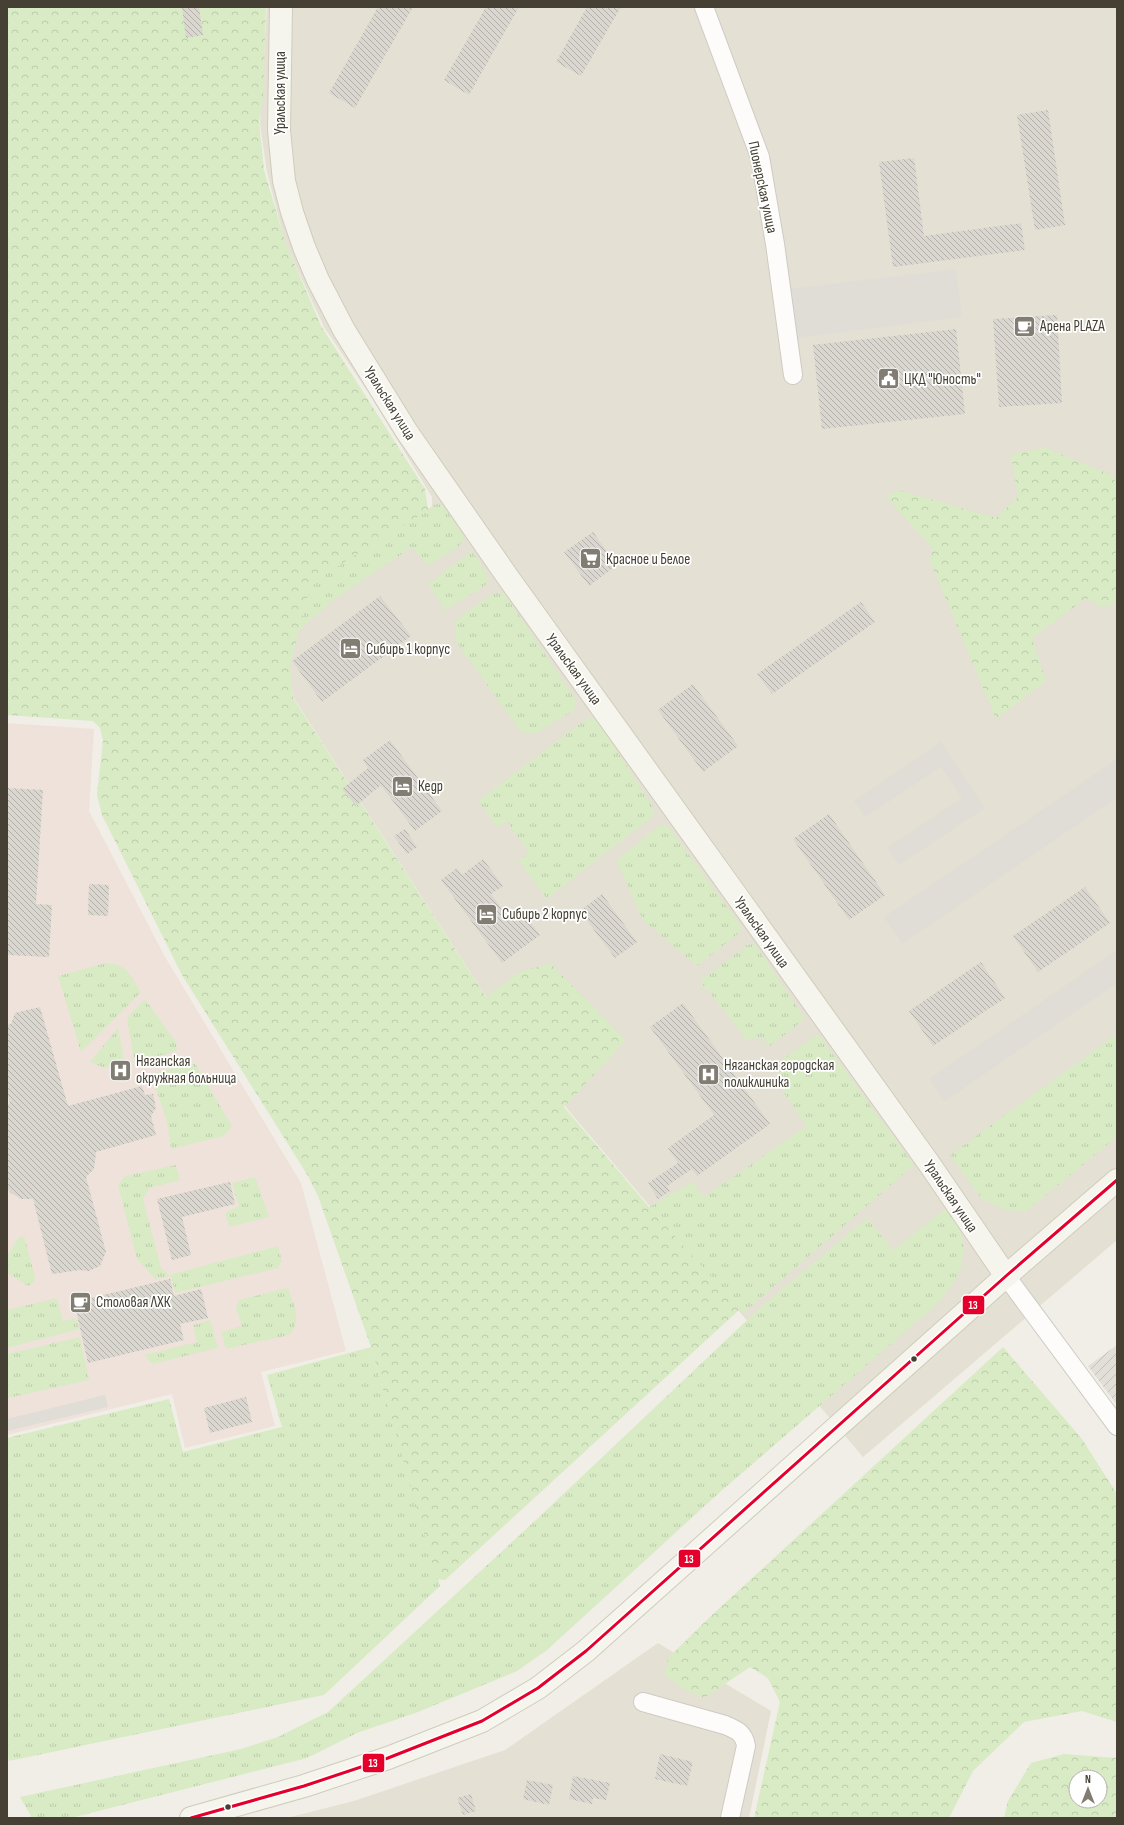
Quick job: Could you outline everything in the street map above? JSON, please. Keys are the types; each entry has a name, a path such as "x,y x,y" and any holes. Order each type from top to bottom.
{"street":[{"name":"Уральская улица","path":"281,7 279,130 284,181 292,212 304,246 318,280 344,330 407,432 507,576 928,1162 1006,1276"},
{"name":"Пионерская улица","path":"704,7 760,156 775,244 793,375"},
{"path":"191,1818 304,1786 388,1758 482,1721 538,1688 586,1651 1006,1276 1117,1180"},
{"path":"1006,1276 1117,1426"},
{"path":"643,1702 738,1730 745,1737 746,1746 730,1818"}],"shaded area":[{"path":"267,7 1117,7 1117,1240 863,1457 569,1111 485,995 293,697 289,664 311,582 432,507 432,497 368,392 324,327 285,242 267,172 260,124"},
{"path":"956,269 962,317 796,338 790,289"},
{"name":"Няганская окружная больница","path":"7,723 94,729 89,811 165,957 301,1183 346,1351 261,1372 275,1426 185,1448 172,1394 7,1435"},
{"path":"941,742 985,808 899,865 887,848 962,798 941,767 865,817 854,801"},
{"path":"1117,759 1117,798 902,944 884,917"},
{"path":"1117,950 1117,983 945,1101 929,1079"},
{"path":"1117,1345 1117,1405 1088,1366"},
{"path":"105,1395 108,1407 7,1431 7,1419"},
{"path":"658,1643 771,1711 749,1818 287,1818 354,1801 505,1750"}],"green space":[{"path":"7,7 266,7 263,97 259,122 264,170 285,241 321,326 425,489 428,510 311,583 290,666 293,698 486,997 517,973 550,963 626,1040 564,1107 649,1207 740,1309 445,1580 437,1579 371,1347 318,1196 308,1176 182,975 102,815 97,795 103,740 100,728 93,721 7,715"},
{"path":"1046,448 1114,476 1117,496 1117,602 1103,607 1086,598 1032,638 1046,681 996,719 929,559 933,549 886,497 898,490 996,518 1018,497 1011,454"},
{"path":"436,504 443,505 462,534 464,540 459,546 428,566 412,547 332,601 298,631 311,583"},
{"path":"472,551 488,575 487,584 445,610 428,584"},
{"path":"493,593 504,593 575,699 576,706 573,711 537,733 521,732 455,640 456,620"},
{"path":"589,717 597,720 653,807 654,815 547,899 518,860 529,853 507,821 497,827 478,801"},
{"path":"667,825 739,923 741,928 739,933 697,966 643,920 617,862 622,856 659,826"},
{"path":"755,944 805,1019 770,1046 761,1037 747,1040 700,981 747,945"},
{"path":"106,963 124,968 131,975 141,992 81,1052 58,976"},
{"path":"145,999 176,1042 177,1050 168,1054 134,1060 127,1018"},
{"path":"118,1028 125,1066 102,1067 90,1062"},
{"path":"818,1034 914,1165 742,1314 740,1309 649,1207 692,1182 704,1197 807,1126 782,1090 788,1083 780,1073 783,1067 780,1061"},
{"path":"1117,1034 1117,1137 1025,1212 1006,1210 982,1199 950,1155"},
{"path":"195,1063 232,1126 224,1136 171,1149 167,1121 151,1074"},
{"path":"176,1165 180,1180 150,1188 143,1199 161,1268 169,1275 278,1246 282,1261 278,1268 175,1293 171,1276 155,1279 137,1259 118,1185 125,1176"},
{"path":"255,1177 269,1217 229,1227 225,1213 239,1206 232,1183"},
{"path":"948,1207 956,1220 961,1233 963,1258 954,1282 936,1305 720,1492 547,1650 517,1671 418,1712 357,1733 307,1758 71,1818 32,1818 20,1797 241,1749 278,1737 328,1712 537,1519 762,1306 867,1218 893,1250"},
{"path":"24,1236 35,1277 34,1282 28,1286 7,1273 7,1256 19,1237"},
{"path":"288,1288 296,1312 296,1323 289,1335 226,1349 221,1332 242,1326 236,1308 239,1300"},
{"path":"57,1298 63,1321 76,1318 79,1329 7,1348 7,1310"},
{"path":"210,1320 218,1348 152,1364 144,1355 197,1342 193,1325"},
{"path":"80,1337 89,1380 8,1398 7,1354"},
{"path":"371,1347 440,1586 324,1695 9,1761 7,1751 7,1438 169,1399 183,1452 282,1427 267,1375"},
{"path":"1003,1347 1082,1439 1117,1494 1117,1722 1082,1711 1024,1722 973,1771 949,1818 754,1818 780,1702 768,1678 750,1667 704,1698 681,1688 665,1675 668,1658 711,1616"},
{"path":"1064,1754 1117,1758 1117,1818 1004,1818 1008,1801 1031,1763"}],"building":[{"path":"182,7 199,7 203,35 186,38"},
{"path":"378,7 413,7 355,108 329,93"},
{"path":"486,7 519,7 469,95 444,80"},
{"path":"587,7 621,7 581,76 556,62"},
{"path":"1048,110 1065,225 1035,230 1017,115"},
{"path":"914,158 924,236 1021,223 1025,250 893,267 879,162"},
{"path":"1057,315 1062,403 999,407 993,319"},
{"name":"ЦКД \"Юность\"","path":"956,329 965,414 822,429 813,345"},
{"name":"Красное и Белое","path":"593,532 617,565 589,586 564,552"},
{"name":"Сибирь 1 корпус","path":"380,596 411,636 322,702 292,661"},
{"path":"861,602 875,622 772,694 757,674"},
{"path":"693,684 738,746 703,772 658,710"},
{"name":"Кедр","path":"390,740 442,811 415,831 381,785 356,806 342,789 368,768 363,760"},
{"path":"7,788 43,790 36,904 52,905 49,957 7,955"},
{"path":"829,814 885,895 849,920 793,839"},
{"path":"405,829 417,847 407,854 394,836"},
{"name":"Сибирь 2 корпус","path":"483,859 503,886 491,894 509,918 521,910 540,935 502,963 441,880 457,868 462,875"},
{"path":"89,884 109,885 108,916 88,915"},
{"path":"1085,887 1110,923 1038,972 1013,936"},
{"path":"602,894 637,942 615,958 580,911"},
{"path":"981,962 1005,998 933,1046 909,1011"},
{"name":"Няганская городская поликлиника","path":"683,1003 770,1124 697,1176 692,1169 667,1186 670,1191 658,1199 648,1183 678,1163 668,1148 714,1115 650,1027"},
{"path":"40,1007 68,1106 142,1086 145,1095 153,1094 156,1108 151,1116 156,1135 96,1152 94,1169 86,1177 106,1252 100,1266 89,1271 80,1270 52,1274 33,1199 21,1199 11,1193 7,1188 7,1105 10,1103 7,1093 7,1025 11,1024 15,1013"},
{"path":"230,1182 235,1204 182,1217 191,1255 172,1260 157,1199"},
{"path":"170,1279 174,1296 201,1289 208,1318 180,1324 184,1340 88,1363 74,1302"},
{"path":"246,1397 252,1422 210,1433 204,1408"},
{"path":"660,1754 693,1762 687,1786 655,1779"},
{"path":"573,1776 610,1783 606,1800 593,1798 592,1804 569,1799"},
{"path":"527,1780 553,1785 549,1805 523,1799"},
{"path":"471,1794 476,1811 463,1815 457,1798"}],"transit line":[{"name":"13","path":"191,1818 304,1786 388,1758 482,1721 538,1688 586,1651 1006,1276 1117,1180"}],"place":[{"name":"Арена PLAZA","path":"1025,326"},
{"name":"ЦКД \"Юность\"","path":"889,379"},
{"name":"Красное и Белое","path":"591,559"},
{"name":"Сибирь 1 корпус","path":"351,649"},
{"name":"Кедр","path":"402,786"},
{"name":"Сибирь 2 корпус","path":"486,914"},
{"name":"Няганская окружная больница","path":"120,1070"},
{"name":"Няганская городская поликлиника","path":"709,1074"},
{"name":"Столовая ЛХК","path":"81,1302"}]}
